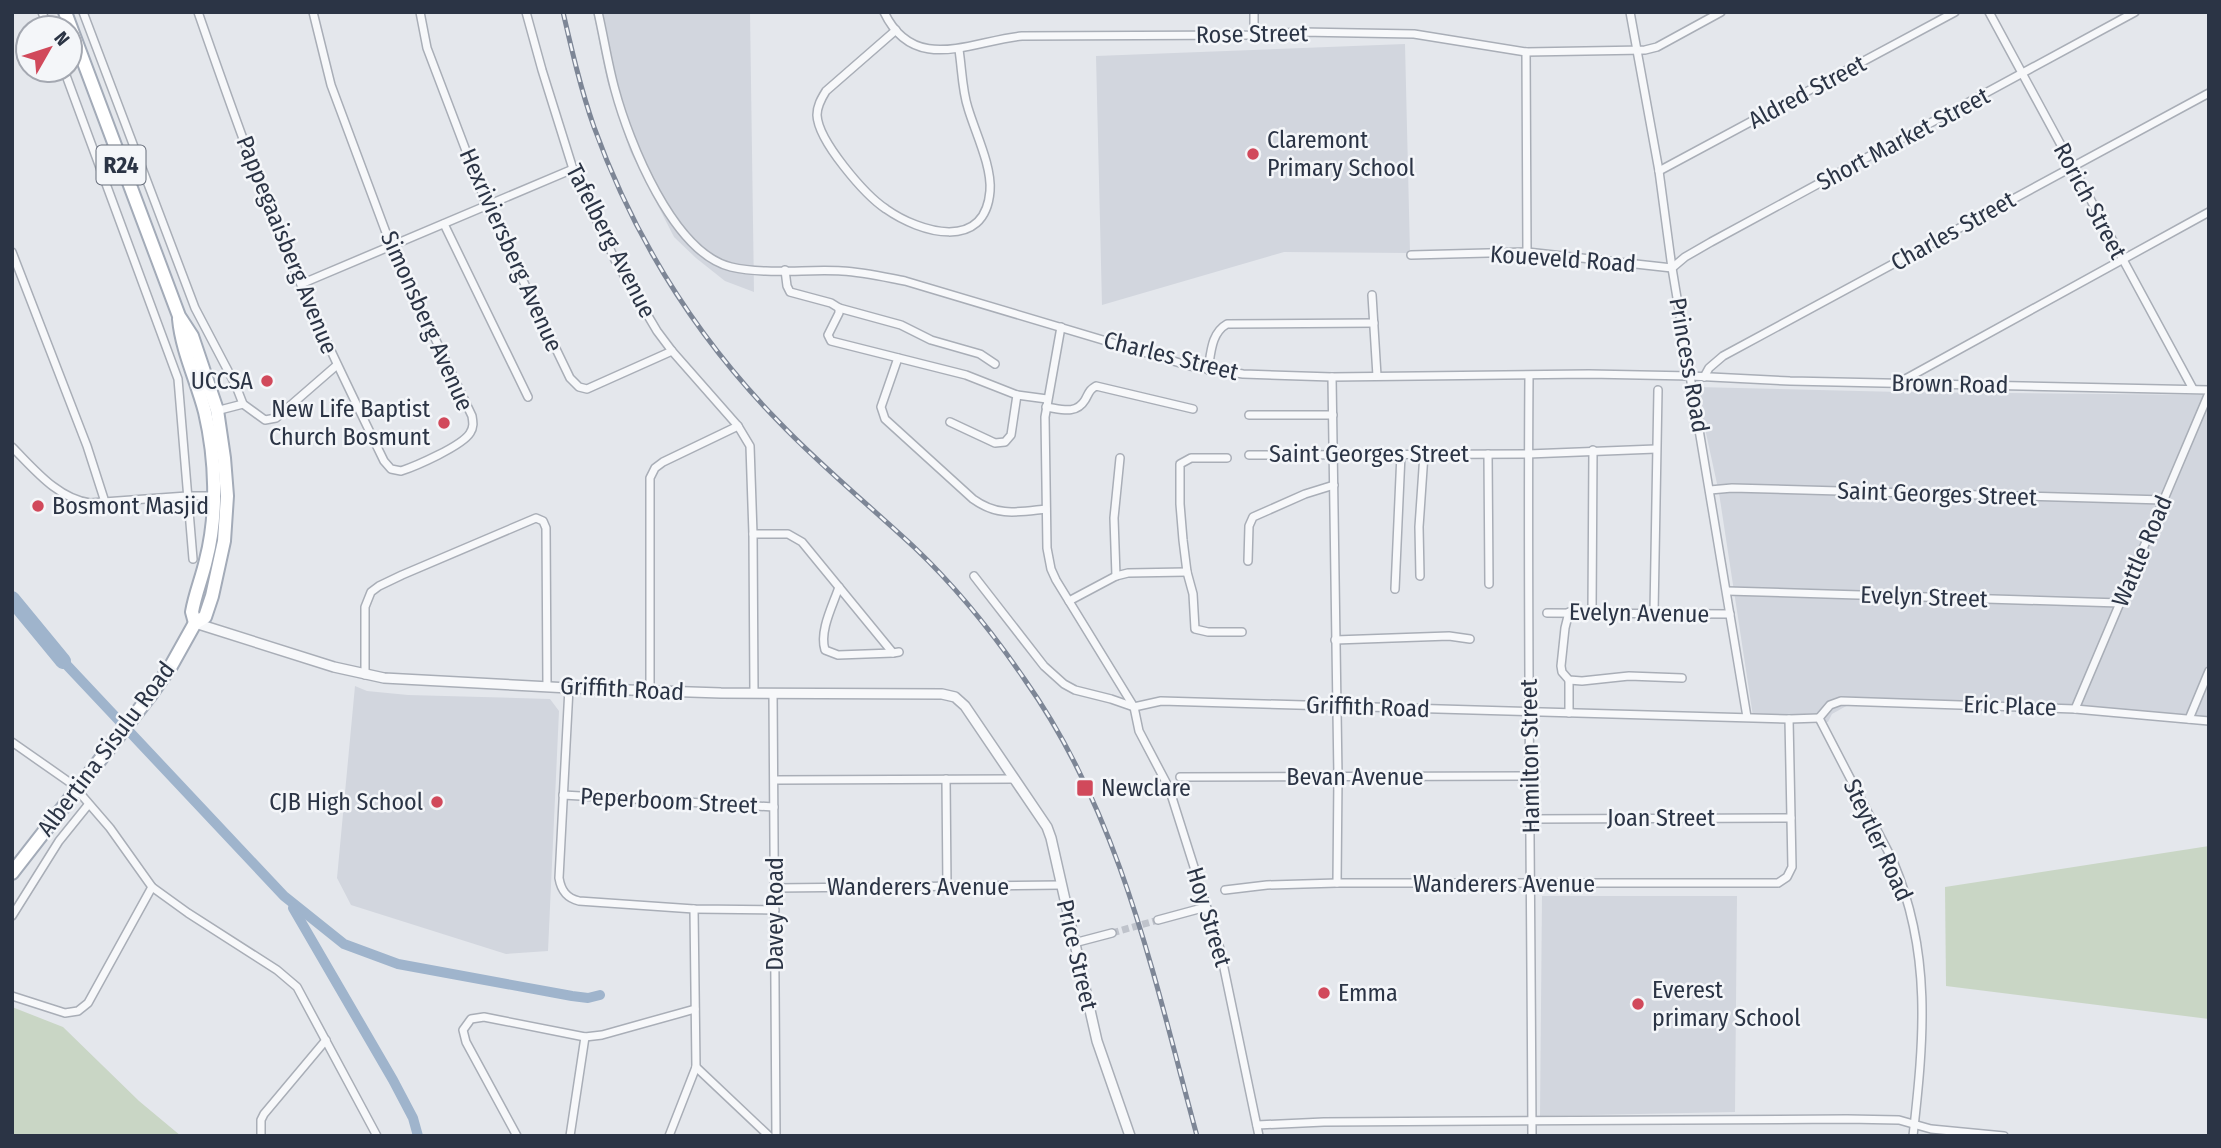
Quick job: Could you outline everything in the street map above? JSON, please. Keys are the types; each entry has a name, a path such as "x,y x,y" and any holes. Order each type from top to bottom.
{"main road":[{"name":"Albertina Sisulu Road","path":"12,873 171,666 195,623 192,612 220,496 212,458 211,412 192,336 179,316 65,12"}],"street":[{"path":"83,12 195,308 243,404 211,412"},
{"name":"Pappegaaisberg Avenue","path":"198,12 272,217 337,365 276,418 258,417 243,404"},
{"name":"Simonsberg Avenue","path":"313,12 325,66 391,246 466,401 472,416 472,431 458,443 408,469 391,469 384,461 337,365"},
{"name":"Hexriviersberg Avenue","path":"420,12 427,48 487,205 557,354 575,384 587,389 672,351"},
{"name":"Tafelberg Avenue","path":"526,12 541,70 573,169 630,289 672,351 748,439 752,456 754,693"},
{"name":"Charles Street","path":"598,12 615,91 642,162 662,202 685,234 720,263 744,269 842,271 905,281 1208,370 1332,377 1691,376"},
{"name":"Rose Street","path":"884,12 905,40 917,47 944,50 959,50 989,41 1022,36 1254,35 1301,32 1414,34 1527,52 1636,50 1657,47 1721,12"},
{"path":"1254,12 1254,35"},
{"name":"Princess Road","path":"1630,12 1659,171 1672,268 1747,717"},
{"name":"Aldred Street","path":"1659,171 1955,12"},
{"name":"Rorich Street","path":"1989,12 2193,389"},
{"name":"Short Market Street","path":"1672,268 1711,242 2135,12"},
{"path":"896,30 826,91 819,102 819,128 834,153 883,208 914,223 959,233 973,226 985,213 991,189 989,173 967,105 959,50"},
{"path":"1527,52 1527,252"},
{"path":"69,84 176,371 192,559"},
{"name":"Charles Street","path":"1704,377 1709,368 1723,356 2209,93"},
{"path":"301,285 573,169"},
{"path":"1898,383 2209,212"},
{"path":"444,224 528,397"},
{"path":"12,252 106,502"},
{"name":"Koueveld Road","path":"1411,255 1527,252 1672,268"},
{"path":"785,270 790,292 901,326 931,340 980,355 995,364"},
{"path":"1372,295 1377,376"},
{"path":"839,308 828,335 829,340 966,374 1017,395 1074,410 1081,406 1089,391 1096,387 1194,408"},
{"path":"1208,370 1216,335 1227,324 1374,323"},
{"name":"Hoy Street","path":"1061,327 1047,403 1046,509 1049,560 1056,580 1134,707 1139,731 1169,788 1223,961 1259,1136"},
{"path":"898,358 881,407 885,419 973,499 989,509 1006,512 1046,509"},
{"name":"Hamilton Street","path":"1529,376 1532,1136"},
{"name":"Brown Road","path":"1691,376 2193,389 2209,392"},
{"path":"1332,377 1337,883"},
{"path":"1654,613 1658,390"},
{"name":"Wattle Road","path":"2075,709 2209,392"},
{"path":"950,422 995,443 1005,442 1011,435 1017,395"},
{"path":"1249,415 1333,415"},
{"path":"650,691 650,478 655,468 663,462 738,426"},
{"path":"12,447 55,487 74,500 90,503 220,496"},
{"name":"Saint Georges Street","path":"1250,455 1528,454 1656,449"},
{"path":"1592,612 1593,450"},
{"path":"1395,589 1401,454"},
{"path":"1420,576 1419,527 1424,454"},
{"path":"1488,454 1489,584"},
{"path":"1116,576 1114,527 1120,458"},
{"path":"1227,458 1192,458 1180,464 1180,504 1187,572 1193,594 1195,629 1242,632"},
{"path":"1248,561 1249,526 1253,517 1305,494 1334,485"},
{"name":"Saint Georges Street","path":"1710,490 1732,488 2164,500"},
{"path":"365,675 365,607 371,592 402,575 536,518 543,521 546,528 547,685"},
{"path":"753,534 795,537 809,550 896,653 838,655 825,650 823,642 827,620 839,587"},
{"path":"1069,601 1116,576 1128,573 1187,572"},
{"name":"Griffith Road","path":"974,576 1055,677 1075,690 1134,707 1161,701 1819,718"},
{"name":"Evelyn Street","path":"1727,592 2120,603"},
{"name":"Evelyn Avenue","path":"1547,612 1730,614"},
{"path":"1569,612 1562,666 1562,672 1569,680 1569,713"},
{"name":"Griffith Road","path":"195,623 259,645 365,675 397,679 650,691 949,695 965,706 1015,779"},
{"path":"1335,640 1448,636 1470,639"},
{"path":"2189,719 2209,671"},
{"path":"1569,680 1629,676 1682,678"},
{"path":"569,688 559,878 567,896 579,901 694,909 775,910"},
{"name":"Davey Road","path":"773,693 776,1136"},
{"name":"Eric Place","path":"1819,718 1830,705 1841,701 2075,709 2209,721"},
{"name":"Steytler Road","path":"1819,718 1893,861 1915,931 1923,1004 1922,1048 1913,1136"},
{"path":"1788,719 1791,818"},
{"path":"12,742 62,775 77,790 110,828 152,887 292,982 302,994 377,1136"},
{"name":"Bevan Avenue","path":"1180,777 1530,776"},
{"path":"946,779 947,887"},
{"path":"775,780 1015,779"},
{"name":"Price Street","path":"1015,779 1046,827 1097,1041 1130,1136"},
{"name":"Peperboom Street","path":"563,796 774,807"},
{"name":"Albertina Sisulu Road","path":"12,916 59,841 89,805"},
{"name":"Joan Street","path":"1531,819 1791,818"},
{"name":"Wanderers Avenue","path":"1226,890 1267,885 1337,883 1778,883 1783,881 1792,867 1791,818"},
{"name":"Wanderers Avenue","path":"775,888 1061,885"},
{"path":"12,996 65,1013 72,1013 84,1007 97,989 152,887"},
{"path":"1158,920 1206,907"},
{"path":"669,1136 696,1068 694,909"},
{"path":"1074,943 1112,933"},
{"path":"517,1136 466,1042 463,1030 466,1024 477,1017 484,1017 585,1037 602,1035 695,1009"},
{"path":"570,1136 585,1037"},
{"path":"261,1136 264,1114 326,1040"},
{"path":"696,1068 769,1136"},
{"path":"1257,1125 1324,1122 1847,1119 1899,1120 1934,1129 2004,1136"}],"shaded area":[{"path":"593,12 750,12 754,292 725,281 674,237 630,151 607,80"},
{"name":"Claremont Primary School","path":"1405,44 1410,253 1284,252 1102,305 1096,56"},
{"path":"1696,387 2209,395 2209,721 1857,700 1832,714 1828,722 1753,716 1719,493"},
{"path":"355,686 367,691 408,695 550,699 559,711 548,951 506,954 351,905 337,878"},
{"name":"Everest primary School","path":"1542,896 1737,896 1735,1112 1540,1116"}],"green space":[{"path":"2209,846 2209,1019 1946,986 1945,887"},
{"path":"12,1007 63,1027 139,1101 181,1136 12,1136"}],"waterway":[{"path":"12,599 63,661"},
{"path":"63,661 284,896 344,944 398,964 572,996 588,998 600,995"},
{"path":"293,908 393,1080 413,1118 418,1136"}],"tunnel":[{"path":"1112,933 1158,920"}],"railway":[{"path":"563,12 585,99 610,168 648,247 695,321 749,390 795,439 915,548 959,595 1013,662 1058,732 1086,786 1131,900 1197,1136"}],"place":[{"name":"Claremont Primary School","path":"1253,154"},
{"name":"UCCSA","path":"267,381"},
{"name":"New Life Baptist Church Bosmunt","path":"444,423"},
{"name":"Bosmont Masjid","path":"38,506"},
{"name":"Newclare","path":"1085,788"},
{"name":"CJB High School","path":"437,802"},
{"name":"Emma","path":"1324,993"},
{"name":"Everest primary School","path":"1638,1004"}]}
